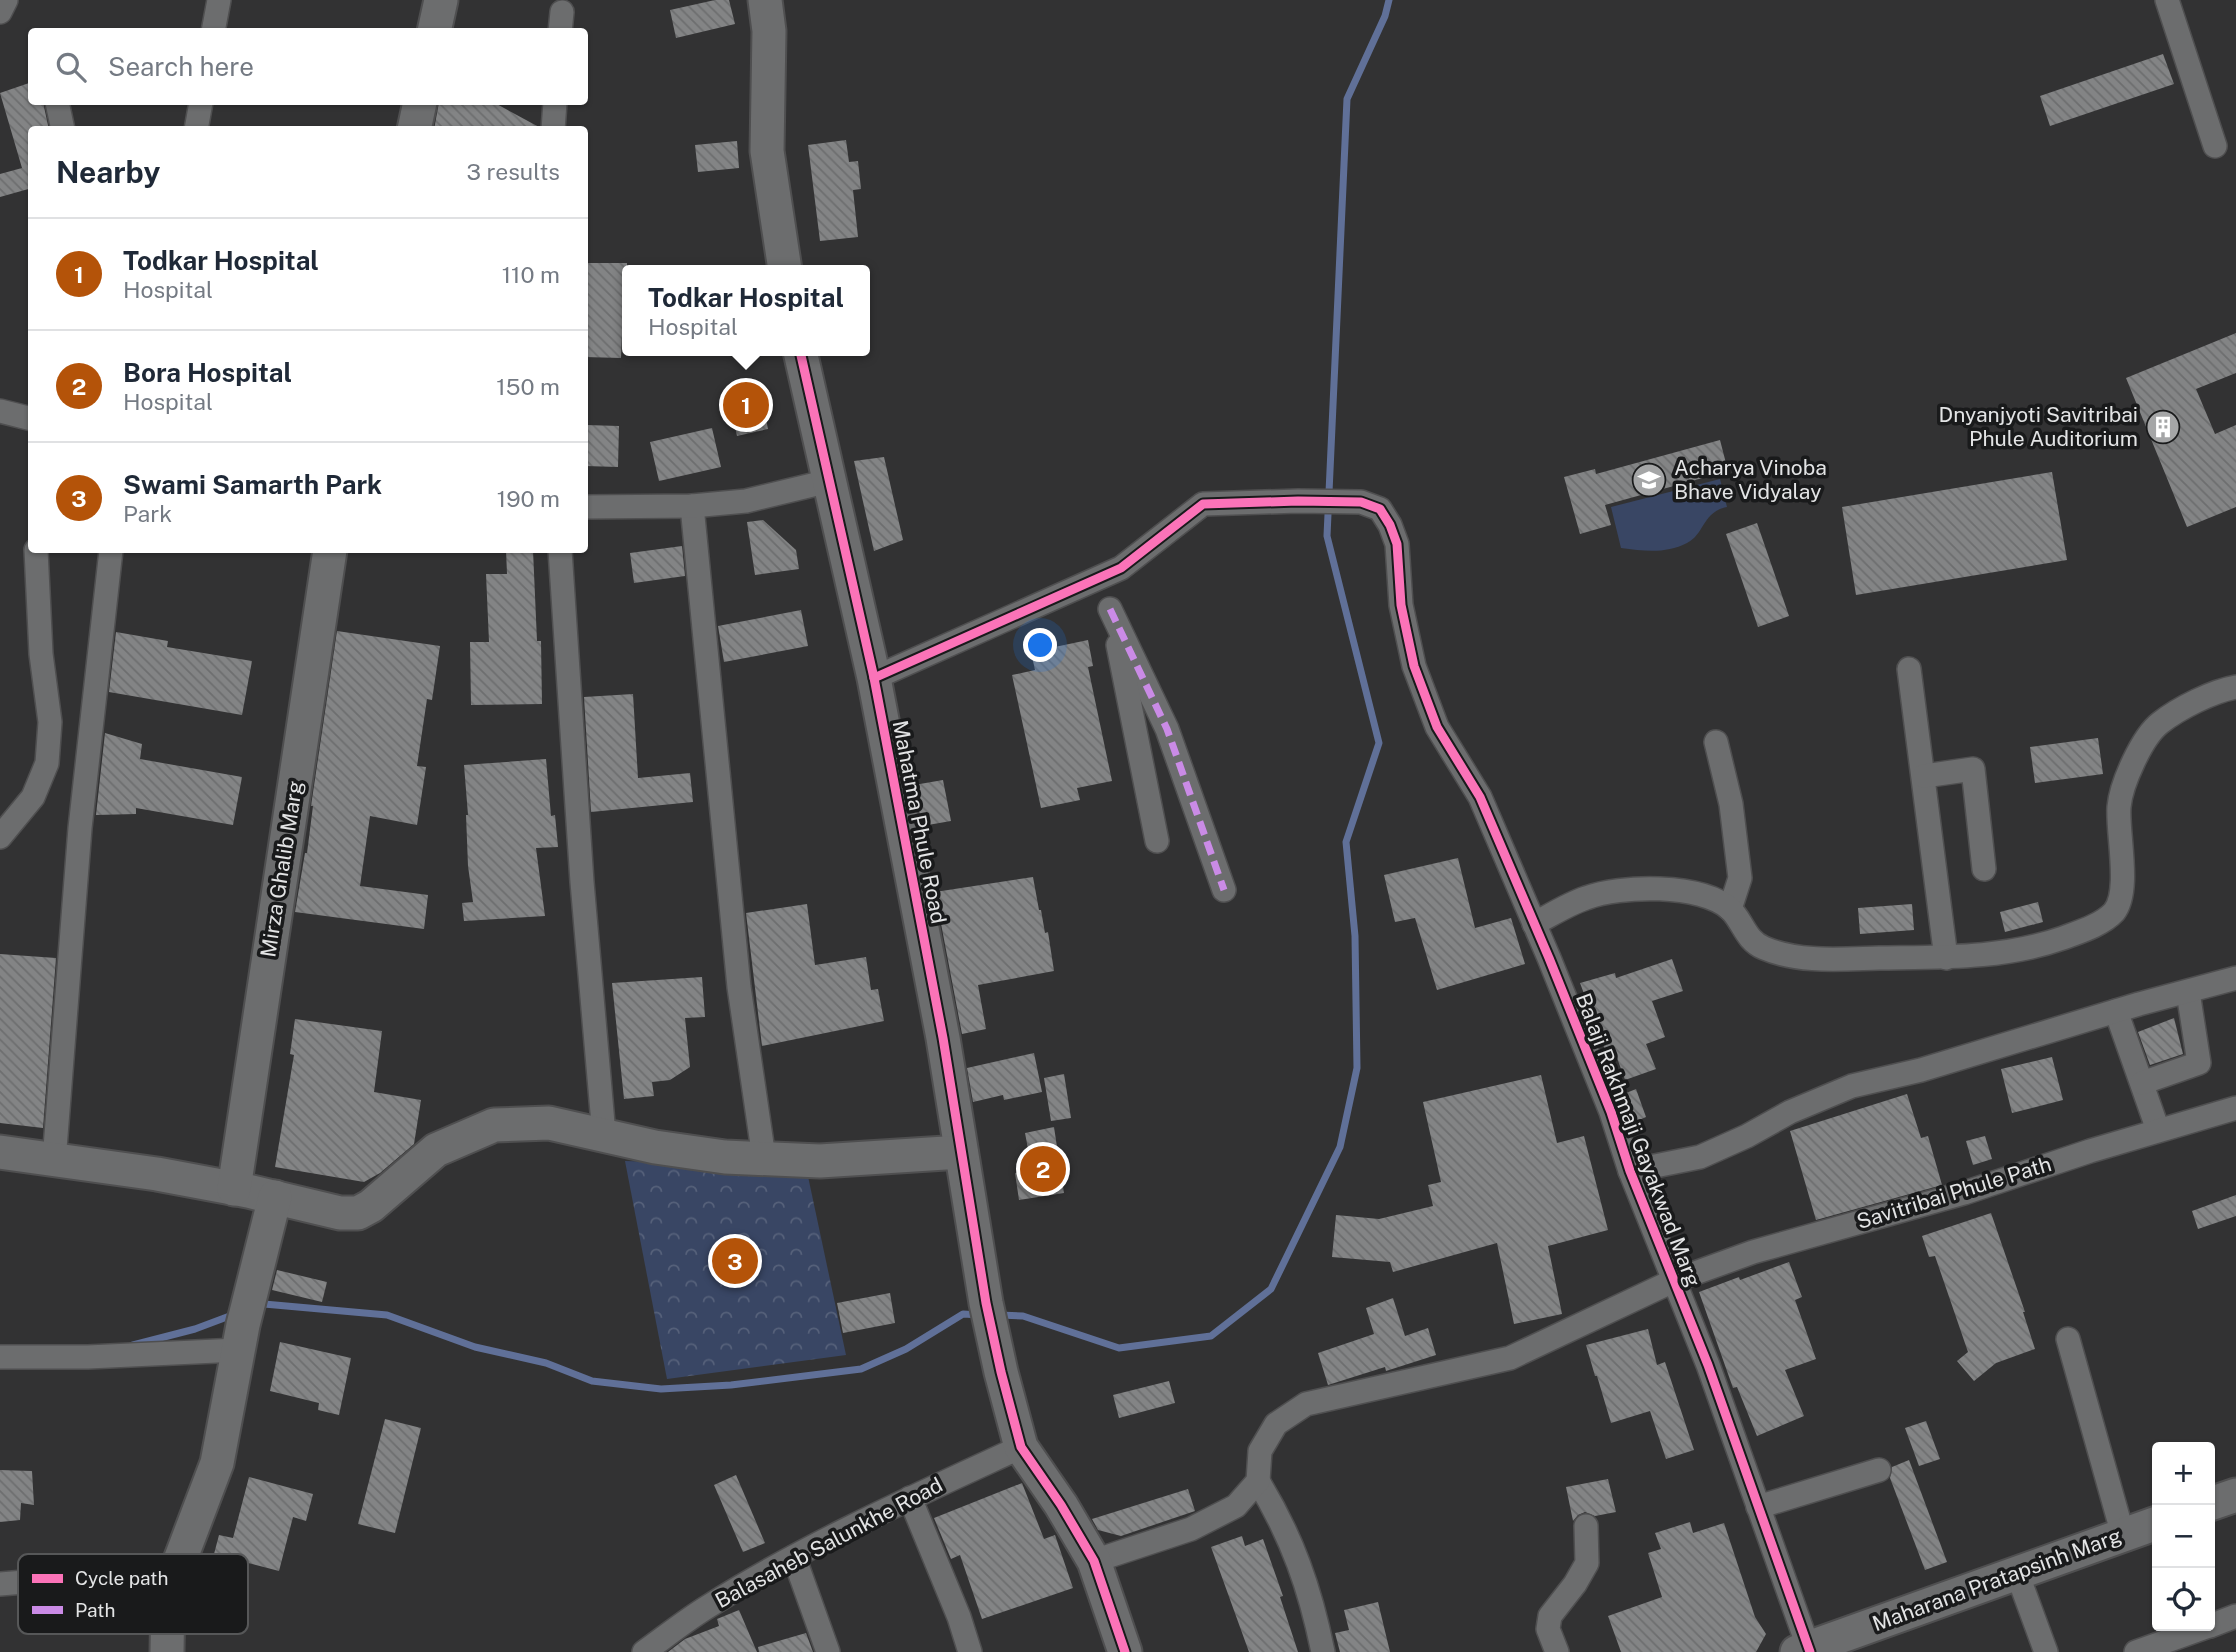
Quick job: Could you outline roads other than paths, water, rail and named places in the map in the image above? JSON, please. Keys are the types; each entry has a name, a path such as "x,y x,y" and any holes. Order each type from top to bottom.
{"street":[{"path":"0,12 6,0"},
{"path":"214,28 219,0"},
{"path":"436,28 441,0"},
{"path":"765,0 769,31 767,151 784,265"},
{"path":"2167,0 2215,146"},
{"path":"58,105 62,126"},
{"path":"197,126 200,105"},
{"path":"415,126 419,105"},
{"path":"553,126 555,105"},
{"name":"Mahatma Phule Road","path":"801,356 874,678 943,1038 986,1303 1021,1447"},
{"path":"0,411 28,418"},
{"path":"588,507 692,506 746,501 829,481"},
{"name":"Balaji Rakhmaji Gayakwad Marg","path":"1103,576 1121,568 1203,504 1361,502 1380,509 1390,525 1396,544 1401,605 1414,666 1437,727 1480,797 1611,1112 1630,1171 1707,1365 1805,1650"},
{"path":"692,506 739,987 764,1158"},
{"path":"0,837 33,797 47,763 50,722 41,654 36,553"},
{"path":"54,1161 87,769 111,553"},
{"name":"Mirza Ghalib Marg","path":"234,1189 330,553"},
{"path":"560,553 582,882 604,1135"},
{"path":"874,678 1103,576 1157,841"},
{"path":"1110,610 1167,729 1224,890"},
{"path":"1909,669 1946,958"},
{"path":"1534,924 1587,897 1622,890 1683,890 1710,896 1730,909 1754,941 1762,947 1787,955 1830,960 1946,958 1994,954 2061,939 2101,922 2116,910 2122,884 2119,807 2130,766 2159,724 2216,691 2236,687"},
{"path":"1716,742 1731,804 1740,878 1730,909"},
{"path":"47,763 87,769"},
{"path":"1924,776 1973,769 1984,869"},
{"path":"1630,1171 1700,1157 1747,1136 1790,1112 1852,1086 1921,1070 2236,978"},
{"path":"2141,1083 2199,1063 2188,992"},
{"path":"2116,1011 2158,1130"},
{"name":"Savitribai Phule Path","path":"1258,1480 1260,1451 1276,1424 1306,1404 1510,1358 1673,1281 1753,1252 1964,1193 2158,1130 2236,1108"},
{"path":"0,1152 157,1174 275,1197 340,1213 358,1213 372,1206 436,1150 494,1125 549,1123 667,1148 725,1157 820,1161 961,1152"},
{"path":"182,1554 217,1463 244,1323 275,1197"},
{"path":"0,1357 88,1357 244,1323"},
{"path":"2067,1339 2123,1535"},
{"path":"1021,1447 1061,1504 1094,1561 1125,1652"},
{"name":"Balasaheb Salunkhe Road","path":"644,1652 708,1606 794,1557 910,1498 1021,1447"},
{"path":"1758,1507 1879,1470"},
{"path":"1094,1561 1191,1530 1236,1506 1258,1480 1282,1520 1304,1576 1323,1652"},
{"path":"2215,1502 2236,1495"},
{"path":"910,1498 959,1617 970,1652"},
{"name":"Maharana Pratapsinh Marg","path":"1805,1650 2152,1525"},
{"path":"1557,1652 1548,1629 1550,1616 1575,1584 1587,1563 1586,1526"},
{"path":"794,1557 828,1652"},
{"path":"2017,1573 2046,1652"},
{"path":"0,1584 18,1583"},
{"path":"2215,1624 2236,1616"},
{"path":"2136,1652 2195,1631"},
{"path":"167,1634 167,1652"}],"waterway":[{"path":"999,1315 1023,1316 1119,1348 1211,1336 1271,1289 1340,1147 1357,1068 1355,936 1346,842 1379,743 1327,536 1347,99 1385,16 1389,0"},
{"path":"256,1306 264,1304 387,1315 475,1347 546,1363 592,1381 661,1389 731,1385 861,1369 906,1349 963,1314 980,1315"},
{"path":"133,1345 195,1329 235,1314"}],"place":[{"name":"Todkar Hospital","path":"746,405"},
{"name":"Dnyanjyoti Savitribai Phule Auditorium","path":"2163,427"},
{"name":"Acharya Vinoba Bhave Vidyalay","path":"1649,480"},
{"name":"Bora Hospital","path":"1043,1169"},
{"name":"Swami Samarth Park","path":"735,1261"}]}
